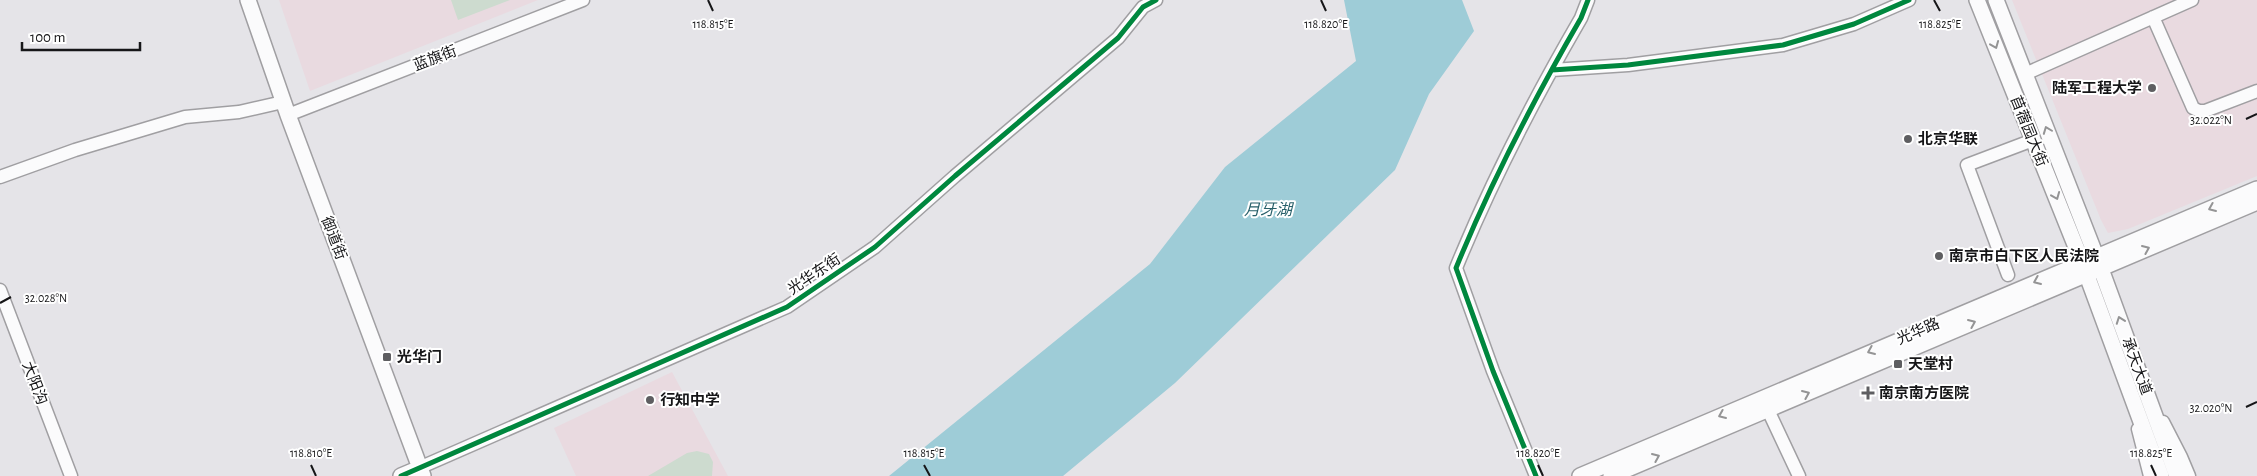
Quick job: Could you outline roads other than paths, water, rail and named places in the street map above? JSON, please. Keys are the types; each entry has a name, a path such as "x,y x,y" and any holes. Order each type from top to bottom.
{"main road":[{"name":"御道街","path":"248,0 286,109 422,472"},
{"name":"苜蓿园大街","path":"1977,0 2033,140 2091,265"},
{"name":"苜蓿园大街","path":"1996,0 2025,74 2091,265"},
{"name":"光华路","path":"1611,476 1768,410 2257,189"},
{"name":"光华路","path":"1580,476 2091,265 2257,202"},
{"name":"承天大道","path":"2091,265 2144,387 2164,473"},
{"name":"承天大道","path":"2091,265 2130,393 2164,473"}],"street":[{"name":"蓝旗街","path":"0,177 75,150 185,117 286,109 583,0"},
{"name":"光华东街","path":"401,476 422,472 787,307 875,247 955,176 1118,38 1141,3 1156,0"},
{"path":"1536,476 1493,371 1456,268 1477,215 1509,149 1581,18 1588,0"},
{"path":"1552,70 1628,65 1783,45 1854,24 1909,0"},
{"path":"2025,74 2153,17 2174,3 2192,0"},
{"path":"2153,17 2193,108 2205,111 2257,91"},
{"path":"2008,274 1967,165 2033,140"},
{"name":"大阳沟","path":"0,290 71,476"},
{"path":"2144,387 2181,457 2188,476"},
{"path":"1768,410 1799,476"}],"water":[{"name":"月牙湖","path":"1344,0 1462,0 1474,31 1429,94 1395,170 1175,383 1063,476 889,476 1150,264 1225,167 1356,61"}],"place":[{"name":"陆军工程大学","path":"2152,88"},
{"name":"北京华联","path":"1908,139"},
{"name":"南京市白下区人民法院","path":"1939,256"},
{"name":"光华门","path":"387,357"},
{"name":"天堂村","path":"1898,364"},
{"name":"南京南方医院","path":"1868,393"},
{"name":"行知中学","path":"650,400"}]}
